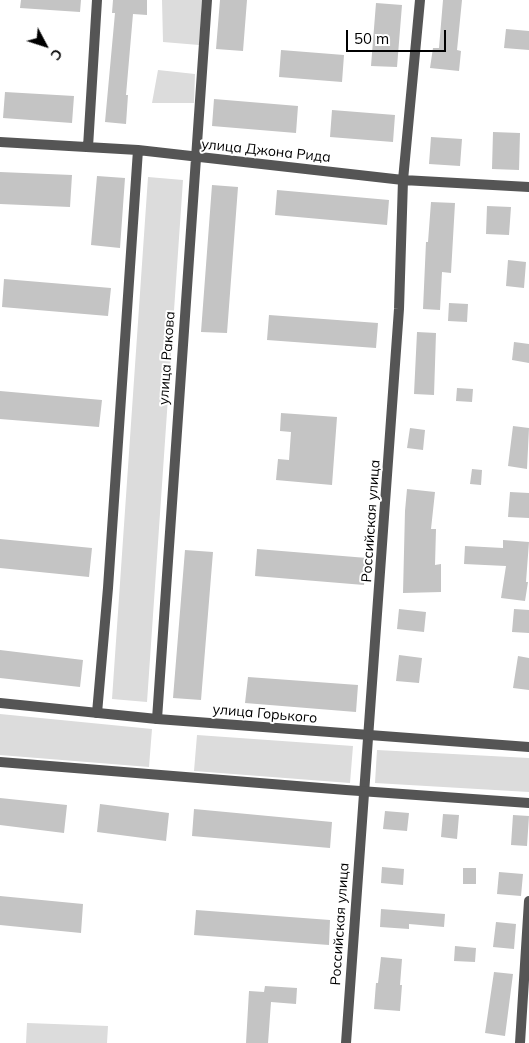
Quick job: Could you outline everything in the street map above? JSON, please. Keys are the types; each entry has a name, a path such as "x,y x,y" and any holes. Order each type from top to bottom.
{"street":[{"path":"88,146 97,0"},
{"name":"улица Ракова","path":"157,719 207,0"},
{"name":"Российская улица","path":"346,1043 399,309 403,180 420,0"},
{"name":"улица Джона Рида","path":"0,142 138,150 403,180 529,187"},
{"path":"96,713 108,588 138,150"},
{"name":"улица Горького","path":"0,703 157,719 529,748"},
{"path":"0,762 364,792 529,803"},
{"path":"520,1043 529,901"}],"shaded area":[{"path":"162,0 202,0 199,45 163,42"},
{"path":"158,70 195,74 194,103 152,103"},
{"path":"148,177 183,180 147,702 112,699"},
{"path":"0,714 152,729 149,767 0,755"},
{"path":"197,735 353,746 350,783 194,771"},
{"path":"377,750 529,758 529,792 375,783"},
{"path":"27,1023 108,1026 107,1043 26,1043"}],"building":[{"path":"21,0 81,0 80,12 20,8"},
{"path":"113,0 147,0 147,15 133,14 126,95 128,95 126,124 105,122 115,13 112,13"},
{"path":"220,0 247,0 243,51 216,49"},
{"path":"443,0 462,0 457,50 461,51 459,71 430,68 433,48 439,48"},
{"path":"376,3 402,5 397,67 371,66"},
{"path":"506,29 529,31 529,50 504,48"},
{"path":"281,50 344,55 342,82 279,77"},
{"path":"5,92 74,96 72,123 3,118"},
{"path":"214,99 298,106 296,133 212,126"},
{"path":"332,110 395,115 393,142 330,137"},
{"path":"493,132 520,133 519,170 492,169"},
{"path":"431,137 462,139 460,166 429,164"},
{"path":"0,172 72,175 70,207 0,204"},
{"path":"97,176 125,178 120,248 91,245"},
{"path":"212,185 238,187 227,333 201,332"},
{"path":"277,190 389,200 387,225 275,215"},
{"path":"431,202 455,203 451,273 442,272 440,310 423,309 426,242 428,242"},
{"path":"487,206 511,207 509,235 486,234"},
{"path":"508,260 526,262 524,288 506,286"},
{"path":"4,279 111,288 108,316 2,307"},
{"path":"449,303 468,304 467,322 448,321"},
{"path":"269,315 378,323 376,348 267,340"},
{"path":"417,332 436,333 434,395 414,394"},
{"path":"514,342 529,344 529,363 512,360"},
{"path":"457,388 473,389 472,402 456,401"},
{"path":"0,391 102,400 99,427 0,419"},
{"path":"281,413 337,417 332,485 276,480 278,459 289,460 291,432 280,431"},
{"path":"513,426 529,428 527,469 508,466"},
{"path":"410,428 425,430 423,450 407,448"},
{"path":"472,469 482,470 481,485 470,484"},
{"path":"407,489 435,492 431,529 436,529 435,565 441,564 441,592 403,593"},
{"path":"510,492 529,493 529,518 508,517"},
{"path":"0,539 92,548 89,577 0,568"},
{"path":"503,540 529,542 526,582 528,582 525,601 501,598 506,566 464,564 465,546 503,548"},
{"path":"257,549 367,558 364,585 255,576"},
{"path":"185,550 213,552 201,700 173,698"},
{"path":"399,609 426,612 424,632 397,629"},
{"path":"514,609 529,610 529,633 512,632"},
{"path":"0,650 83,660 80,687 0,678"},
{"path":"399,655 422,658 419,683 396,681"},
{"path":"518,656 529,658 529,690 513,688"},
{"path":"248,677 358,685 356,712 245,703"},
{"path":"0,798 67,805 64,833 0,825"},
{"path":"100,804 169,813 166,841 97,832"},
{"path":"194,809 332,822 330,848 192,836"},
{"path":"385,811 409,813 407,831 383,829"},
{"path":"443,814 459,815 457,839 441,837"},
{"path":"513,815 529,816 527,846 511,845"},
{"path":"382,867 404,869 403,885 381,883"},
{"path":"463,868 476,868 476,884 463,884"},
{"path":"499,872 523,874 521,896 497,894"},
{"path":"0,896 83,904 81,933 0,925"},
{"path":"381,909 445,914 444,927 409,924 409,929 380,927"},
{"path":"196,910 330,920 329,945 194,935"},
{"path":"496,922 516,924 514,949 493,947"},
{"path":"455,946 476,948 475,962 454,961"},
{"path":"381,957 402,959 400,1011 374,1009"},
{"path":"494,972 513,974 505,1036 485,1033"},
{"path":"265,986 297,988 296,1004 271,1002 268,1043 246,1043 249,991 264,992"}]}
